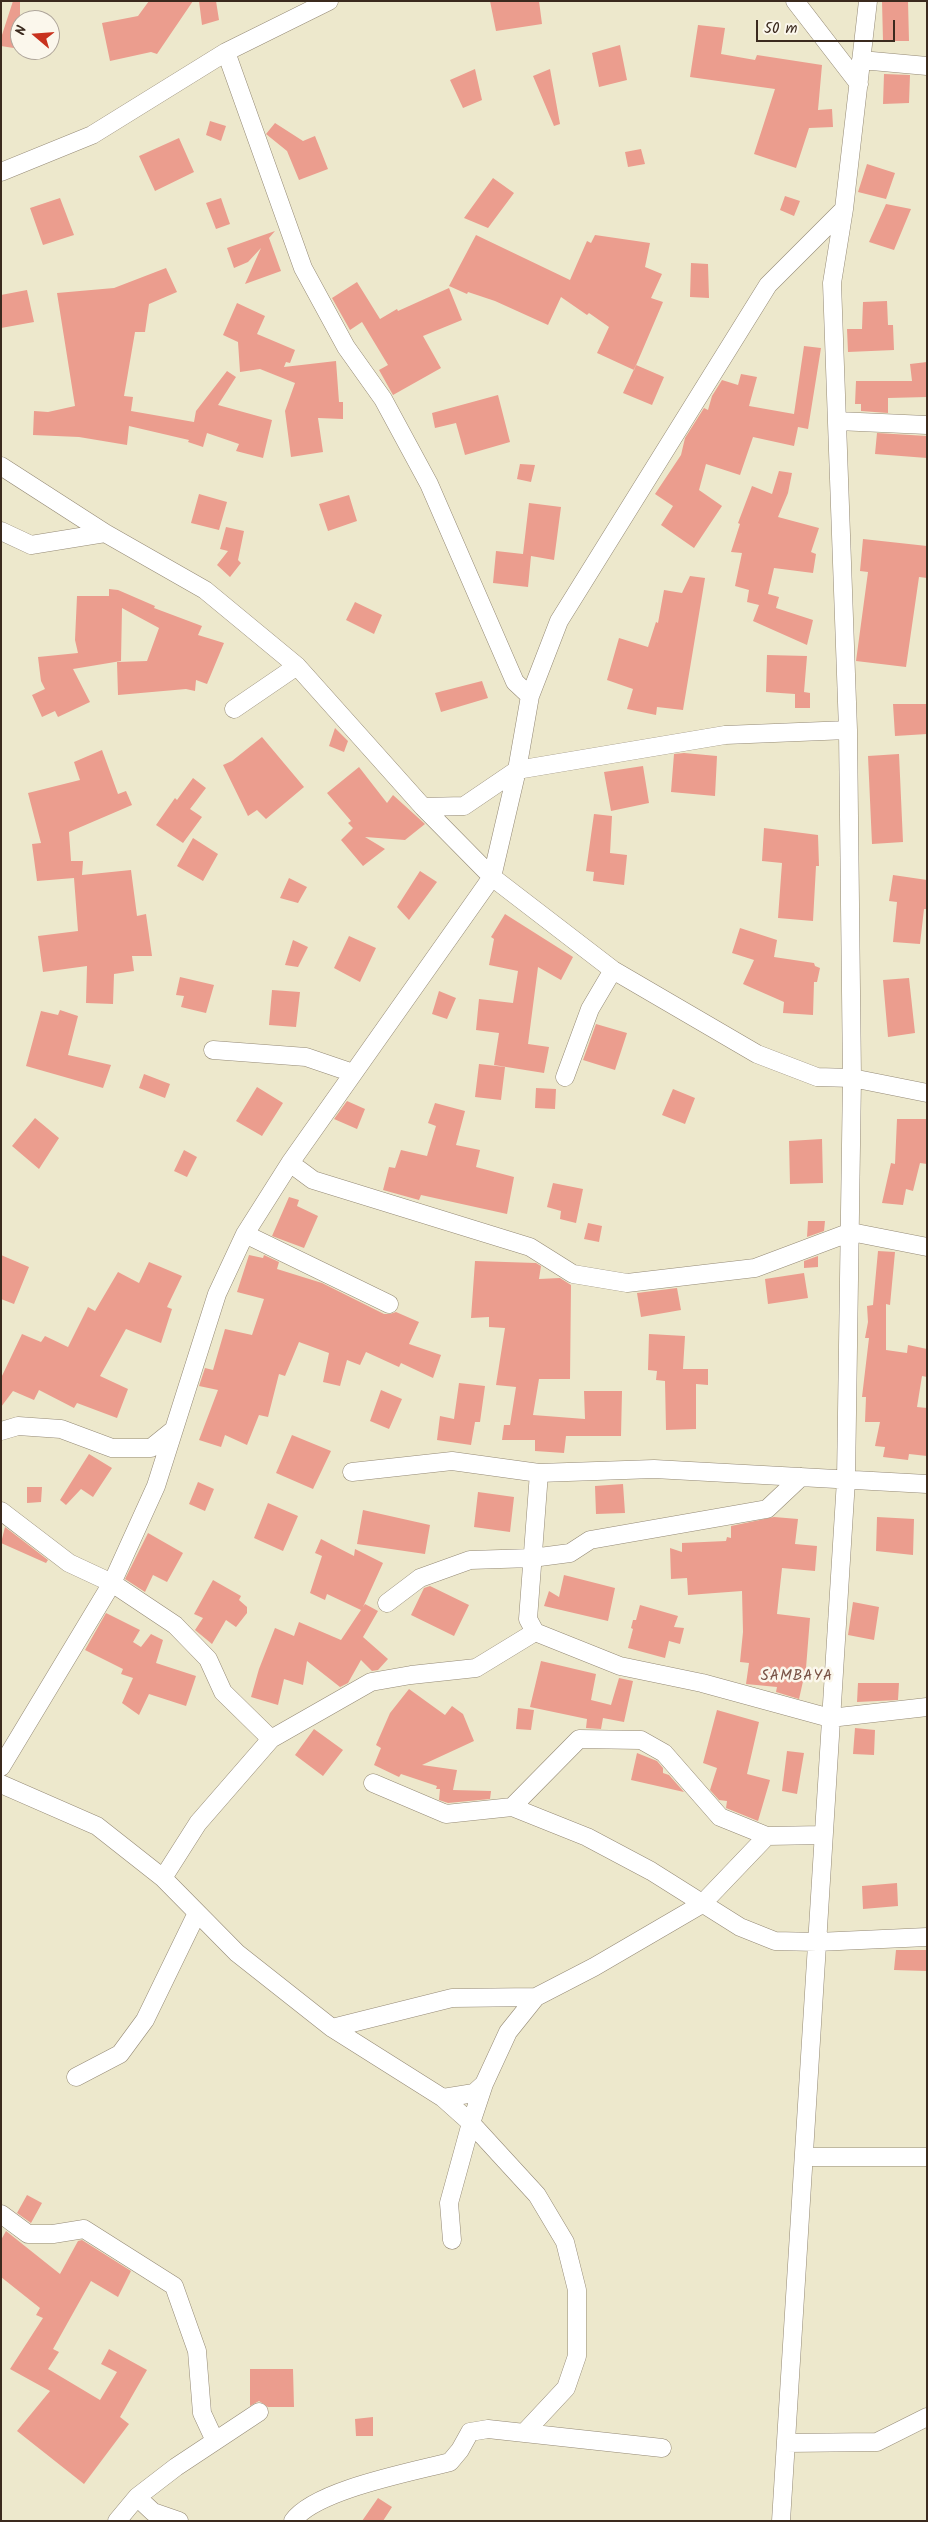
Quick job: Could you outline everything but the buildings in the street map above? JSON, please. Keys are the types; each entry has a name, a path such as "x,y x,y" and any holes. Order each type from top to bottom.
{"street":[{"path":"1,172 92,135 226,52 329,1"},
{"path":"795,1 858,84"},
{"path":"781,2521 846,1480 852,1078 848,730 832,283 844,209 868,1"},
{"path":"226,52 304,268 346,347 383,399 430,484 515,682 530,696"},
{"path":"861,60 927,66"},
{"path":"1,1768 112,1583 156,1486 217,1294 245,1234 290,1163 492,877 517,770 530,696 559,621 768,285 844,209"},
{"path":"837,421 927,425"},
{"path":"1,466 106,533 205,590 297,666 423,806 492,877 613,970 757,1054 817,1077 852,1078 927,1093"},
{"path":"1,530 32,545 106,533"},
{"path":"234,709 297,666"},
{"path":"423,806 464,806 517,770 725,736 848,730"},
{"path":"565,1077 590,1008 613,970"},
{"path":"213,1050 306,1057 354,1073"},
{"path":"290,1163 312,1180 530,1247 573,1274 627,1283 755,1268 851,1232 927,1246"},
{"path":"245,1234 389,1304"},
{"path":"1,1431 18,1426 61,1429 112,1448 151,1448 172,1431"},
{"path":"352,1472 452,1461 539,1473 654,1469 927,1484"},
{"path":"539,1473 528,1619 535,1632 620,1666 702,1684 830,1718 927,1707"},
{"path":"387,1603 420,1578 470,1560 532,1558 570,1553 590,1540 767,1509 802,1477"},
{"path":"1,1512 69,1563 112,1583 175,1625 208,1659 223,1692 270,1739"},
{"path":"162,1878 198,1824 270,1739 371,1682 411,1675 476,1668 535,1632"},
{"path":"512,1807 579,1739 641,1740 664,1753 720,1816 766,1836 823,1836"},
{"path":"373,1783 446,1814 512,1807 587,1837 651,1871 740,1927 774,1941 817,1942 927,1937"},
{"path":"1,1784 97,1826 162,1878 237,1953 332,2028 443,2098 471,2123 537,2195 565,2242 577,2290 576,2356 566,2388 524,2433"},
{"path":"452,2240 449,2203 484,2084 508,2032 536,1997 594,1967 702,1904 766,1836"},
{"path":"76,2077 120,2054 145,2020 197,1913"},
{"path":"332,2028 452,1998 536,1997"},
{"path":"443,2098 474,2094 484,2084"},
{"path":"804,2157 927,2157"},
{"path":"1,2214 28,2234 53,2234 84,2229 174,2286 197,2351 202,2413 215,2441"},
{"path":"117,2521 137,2497 176,2467 259,2412"},
{"path":"786,2442 877,2442 927,2417"},
{"path":"293,2521 298,2514 333,2494 450,2462 460,2450 470,2432 488,2429 662,2448"},
{"path":"137,2497 153,2512 179,2521"}],"district":[{"name":"SAMBAYA","path":"797,1677"}]}
